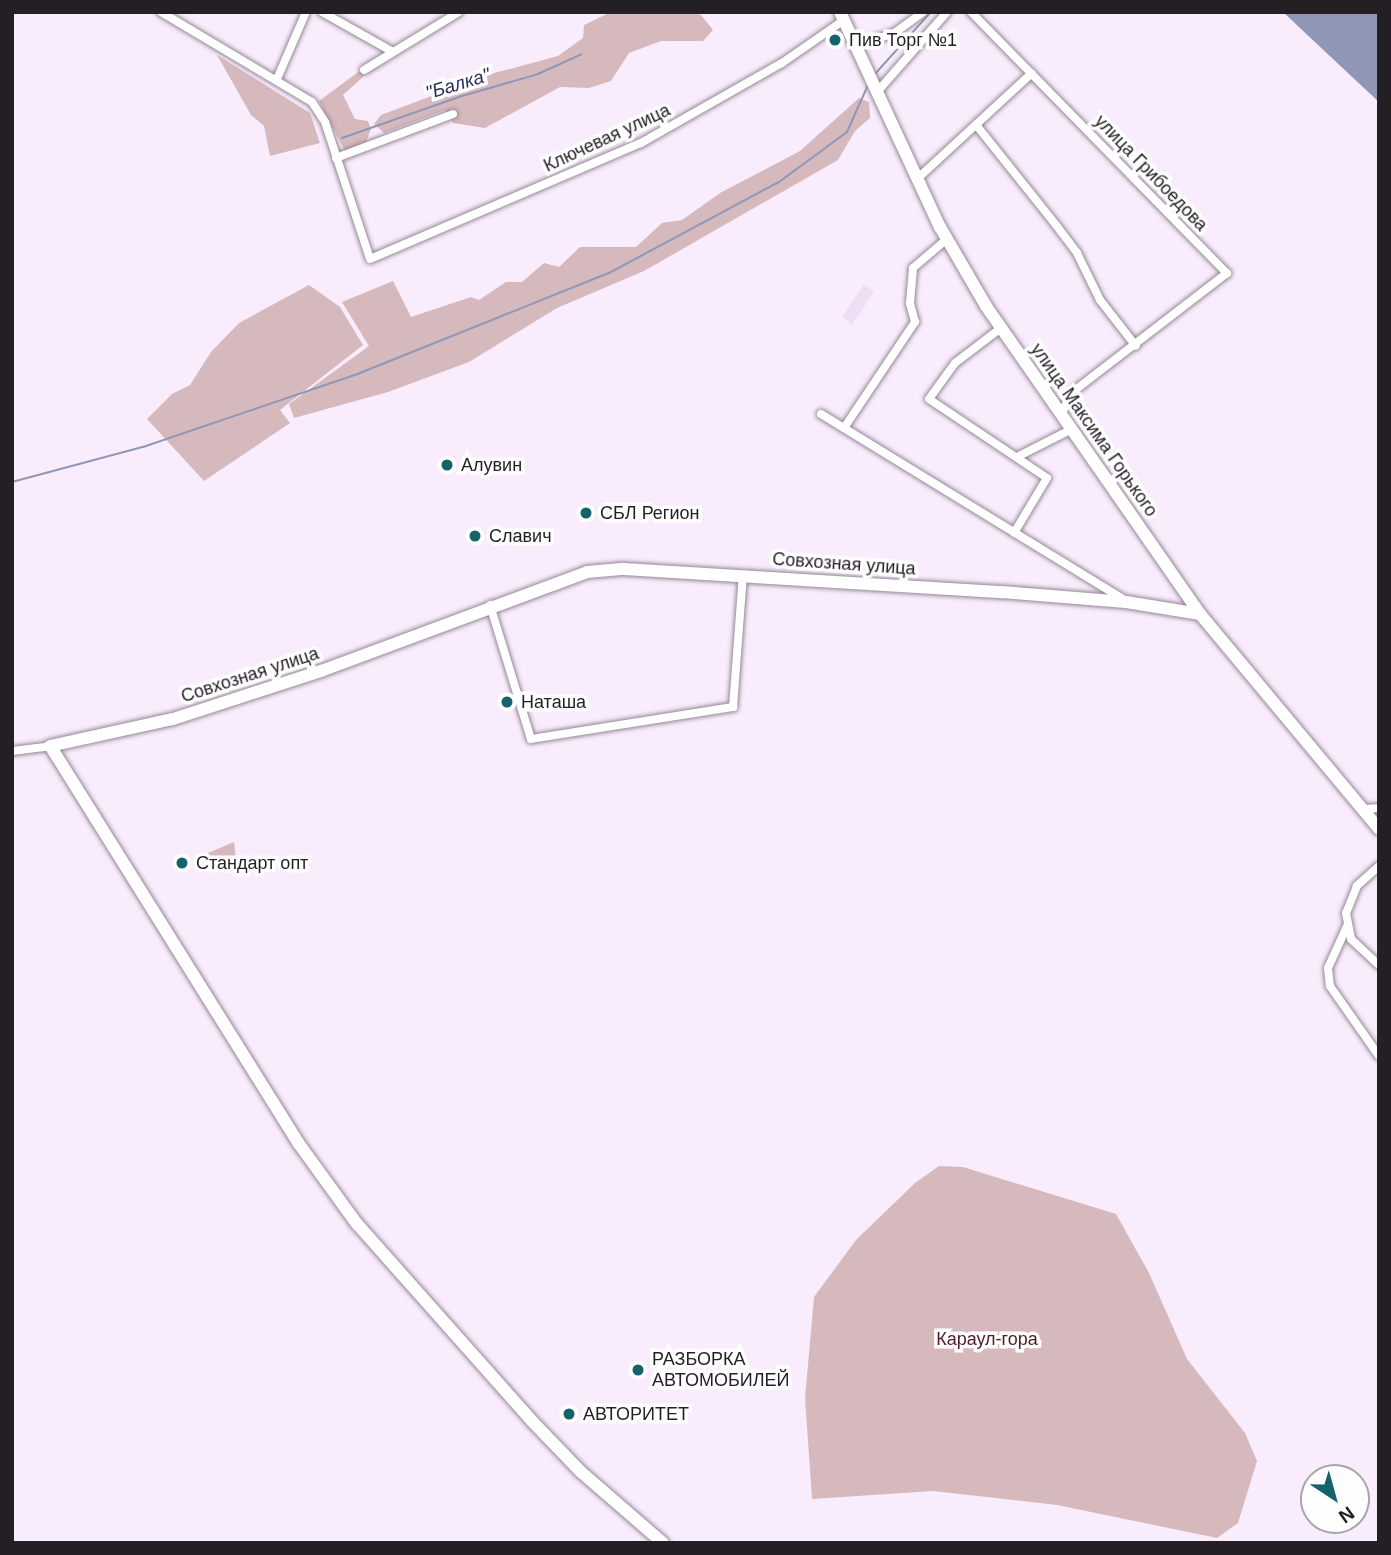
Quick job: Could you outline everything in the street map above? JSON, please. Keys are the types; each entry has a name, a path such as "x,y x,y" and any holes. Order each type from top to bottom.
{"street":[{"path":"161,12 277,79 316,106 337,158 453,114"},
{"path":"277,79 306,12"},
{"path":"322,12 393,52"},
{"path":"365,70 459,12"},
{"path":"856,45 893,34 922,12"},
{"path":"877,92 947,12"},
{"name":"улица Грибоедова","path":"971,12 1227,273 1136,346 1070,394 1062,414"},
{"name":"улица Максима Горького","path":"842,16 947,239 1001,328 1200,614 1372,808 1379,829"},
{"name":"Ключевая улица","path":"337,158 370,260 641,143 782,63 842,16"},
{"path":"917,179 1032,73"},
{"path":"977,126 1077,253 1100,300 1136,346"},
{"path":"844,428 915,322 910,303 913,268 947,239"},
{"path":"1001,328 956,363 929,400 1047,478 1014,533"},
{"path":"821,414 1126,602"},
{"path":"1017,457 1072,429"},
{"name":"Совхозная улица","path":"12,751 50,746 173,719 320,671 490,605 587,572 624,569 743,575 1126,602 1200,614"},
{"path":"490,605 531,739 733,707 743,575"},
{"path":"50,746 299,1144 357,1224 532,1422 581,1472 663,1543"},
{"path":"1379,866 1357,886 1346,913 1351,939 1379,965"},
{"path":"1348,924 1328,968 1330,986 1379,1056"}],"shaded area":[{"path":"864,284 874,292 852,325 842,317"}],"green space":[{"path":"611,12 691,12 701,15 713,30 703,41 661,41 629,53 611,81 589,88 560,87 485,128 453,123 445,110 384,133 374,124 381,115 487,75 558,56 583,38 584,25"},
{"path":"217,55 310,113 320,143 270,156 264,126 251,115"},
{"path":"361,70 365,75 343,95 355,119 368,121 371,129 366,142 345,151 319,101"},
{"path":"859,98 869,102 870,118 855,131 838,160 644,271 557,308 469,362 388,392 294,418 289,404 369,346 342,302 393,281 411,317 471,297 479,300 506,282 522,282 544,263 559,267 580,247 636,247 662,223 682,220 720,193 800,151"},
{"path":"309,285 340,307 363,345 280,410 290,423 204,481 147,419 172,394 190,385 211,352 239,323"},
{"path":"234,842 236,859 213,865 208,853"},
{"name":"Караул-гора","path":"939,1166 963,1167 1116,1214 1149,1273 1187,1359 1245,1433 1257,1461 1238,1523 1217,1538 1057,1505 933,1491 812,1499 805,1398 814,1297 856,1240 915,1183"}],"water":[{"path":"1283,12 1379,12 1379,102 1350,75"}],"waterway":[{"path":"874,75 931,12"},
{"name":"\"Балка\"","path":"342,138 462,96 538,74 582,54"},
{"path":"12,482 143,447 360,373 609,273 779,182 847,132 868,85"}],"place":[{"name":"Пив Торг №1","path":"835,40"},
{"name":"Алувин","path":"447,465"},
{"name":"СБЛ Регион","path":"586,513"},
{"name":"Славич","path":"475,536"},
{"name":"Наташа","path":"507,702"},
{"name":"Стандарт опт","path":"182,863"},
{"name":"РАЗБОРКА АВТОМОБИЛЕЙ","path":"638,1370"},
{"name":"АВТОРИТЕТ","path":"569,1414"}]}
